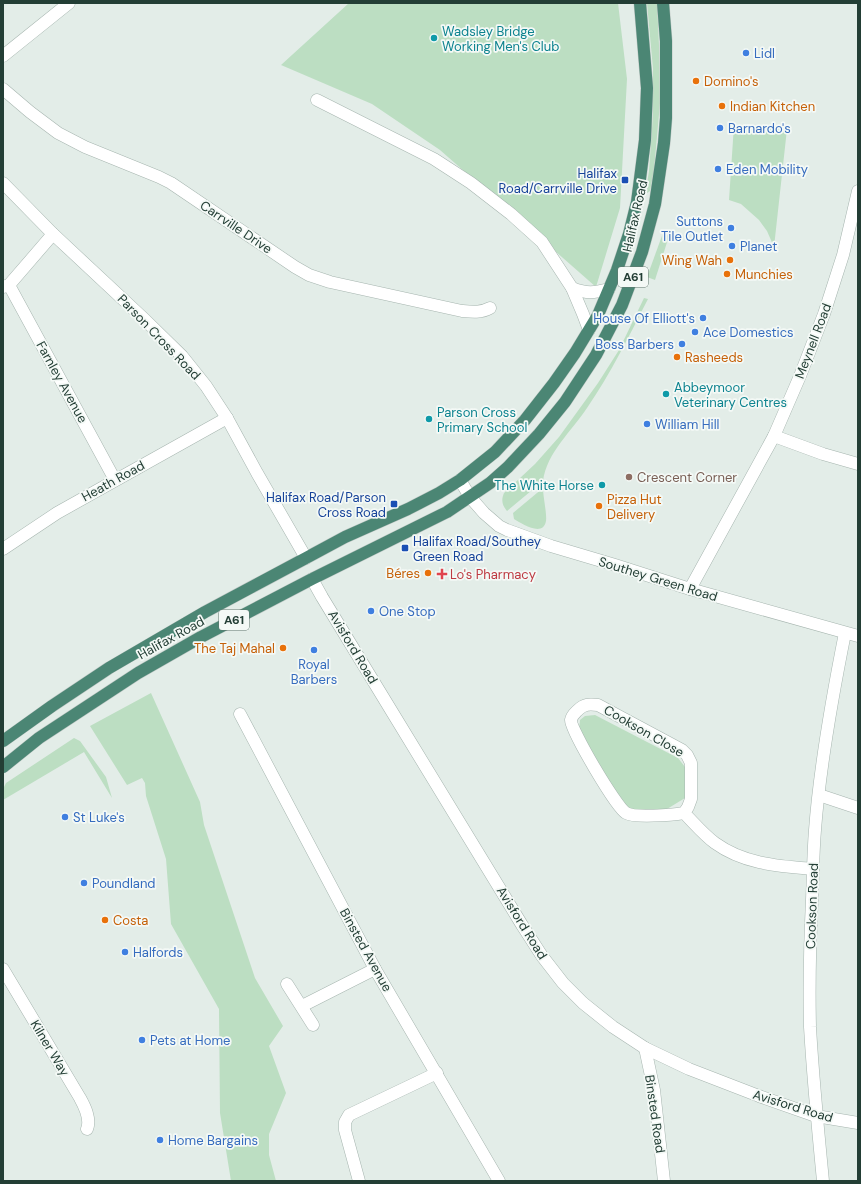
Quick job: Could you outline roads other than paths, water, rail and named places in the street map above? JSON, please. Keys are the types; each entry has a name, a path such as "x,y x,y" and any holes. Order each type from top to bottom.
{"highway":[{"name":"Halifax Road","path":"3,741 109,668 205,612 345,538 439,493 460,480 495,452 525,420 554,383 598,315 617,270 637,202 645,140 647,88 640,3"},
{"name":"Halifax Road","path":"5,761 138,672 312,578 440,515 470,497 490,483 508,467 539,434 565,402 596,355 622,305 642,252 654,204 664,143 666,118 666,41 663,3"}],"street":[{"path":"3,56 69,3"},
{"name":"Carrville Drive","path":"3,89 58,133 85,147 171,183 295,267 310,275 330,282 462,312 476,313 490,308"},
{"path":"317,100 434,159 471,183 511,214 542,242 572,288 588,330"},
{"name":"Parson Cross Road","path":"3,183 54,234 182,356 206,386 227,418 306,558"},
{"name":"Meynell Road","path":"690,589 774,436 800,376 824,314 843,255 858,194"},
{"path":"6,286 54,234"},
{"name":"Farnley Avenue","path":"6,286 115,480"},
{"path":"572,288 584,293 595,293 609,289"},
{"name":"Heath Road","path":"3,549 57,513 227,418"},
{"path":"774,436 823,454 858,464"},
{"path":"460,480 470,497"},
{"name":"Southey Green Road","path":"470,497 499,526 551,546 690,589 858,636"},
{"name":"Avisford Road","path":"312,578 330,611 542,956 563,983 583,1003 614,1027 645,1048 688,1069 816,1116 858,1123"},
{"name":"Cookson Road","path":"823,1181 816,1116 810,1026 810,959 813,869 815,830 824,747 845,633"},
{"name":"Cookson Close","path":"583,705 598,705 682,750 687,755 691,763 691,799 684,814 633,815 626,813 620,808 599,775 574,730 571,721 573,714 583,705"},
{"name":"Binsted Avenue","path":"240,714 375,968 499,1181"},
{"path":"819,795 858,808"},
{"path":"684,814 715,843 731,853 750,860 774,866 813,869"},
{"path":"302,1006 375,968"},
{"name":"Kilner Way","path":"3,969 86,1109 89,1125 87,1129"},
{"path":"287,984 313,1025"},
{"name":"Binsted Road","path":"645,1048 654,1090 664,1181"},
{"path":"359,1181 345,1130 345,1122 349,1115 437,1073"}],"place":[{"name":"Wadsley Bridge Working Men's Club","path":"434,38"},
{"name":"Lidl","path":"746,53"},
{"name":"Domino's","path":"696,81"},
{"name":"Indian Kitchen","path":"722,106"},
{"name":"Barnardo's","path":"720,128"},
{"name":"Eden Mobility","path":"718,169"},
{"name":"Halifax Road/Carrville Drive","path":"625,180"},
{"name":"Suttons Tile Outlet","path":"731,228"},
{"name":"Planet","path":"732,246"},
{"name":"Wing Wah","path":"730,260"},
{"name":"Munchies","path":"727,274"},
{"name":"House Of Elliott's","path":"703,318"},
{"name":"Ace Domestics","path":"695,332"},
{"name":"Boss Barbers","path":"682,344"},
{"name":"Rasheeds","path":"677,357"},
{"name":"Abbeymoor Veterinary Centres","path":"666,394"},
{"name":"Parson Cross Primary School","path":"429,419"},
{"name":"William Hill","path":"647,424"},
{"name":"Crescent Corner","path":"629,477"},
{"name":"The White Horse","path":"602,485"},
{"name":"Halifax Road/Parson Cross Road","path":"394,504"},
{"name":"Pizza Hut Delivery","path":"599,506"},
{"name":"Halifax Road/Southey Green Road","path":"405,548"},
{"name":"Béres","path":"428,573"},
{"name":"Lo's Pharmacy","path":"442,574"},
{"name":"One Stop","path":"371,611"},
{"name":"The Taj Mahal","path":"283,648"},
{"name":"Royal Barbers","path":"314,650"},
{"name":"St Luke's","path":"65,817"},
{"name":"Poundland","path":"84,883"},
{"name":"Costa","path":"105,920"},
{"name":"Halfords","path":"125,952"},
{"name":"Pets at Home","path":"142,1040"},
{"name":"Home Bargains","path":"160,1140"}]}
